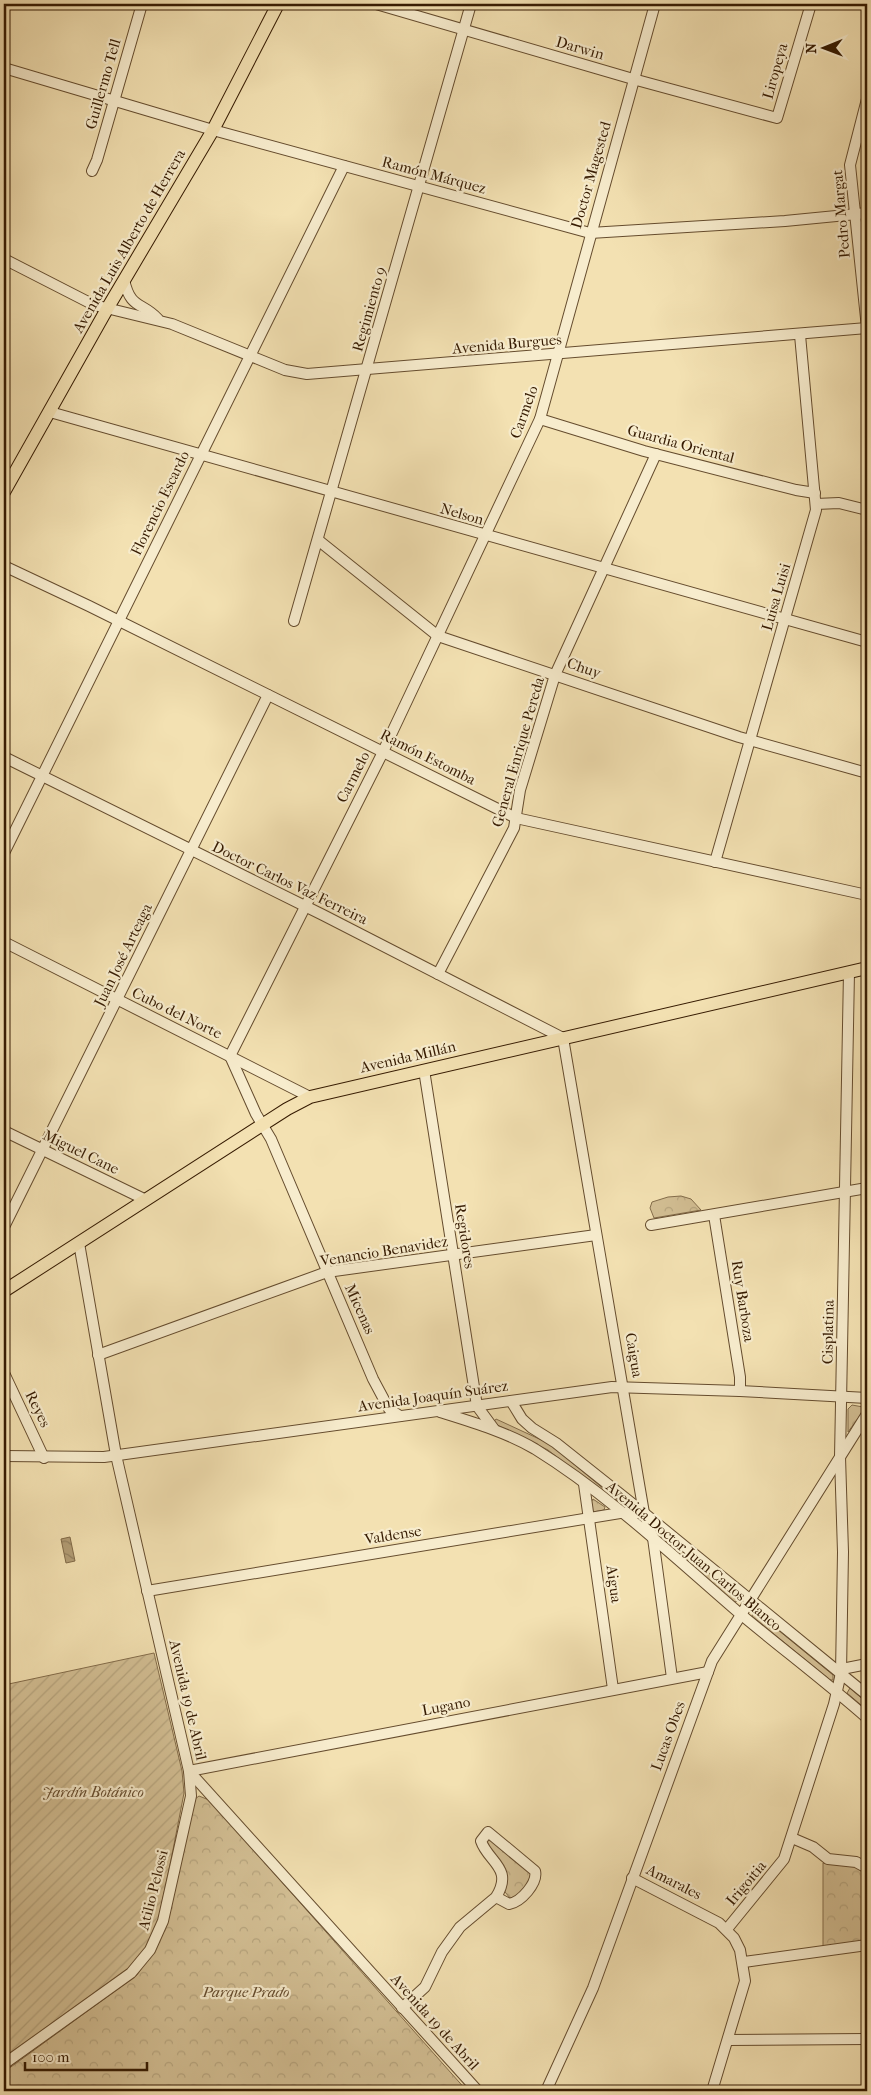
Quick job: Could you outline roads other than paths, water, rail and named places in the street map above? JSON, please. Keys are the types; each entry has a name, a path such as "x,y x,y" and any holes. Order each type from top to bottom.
{"main road":[{"name":"Avenida Luis Alberto de Herrera","path":"4,492 107,309 213,130 278,4"},
{"name":"Avenida Millán","path":"4,1291 262,1125 310,1097 867,968"}],"street":[{"name":"Guillermo Tell","path":"92,171 97,160 142,4"},
{"name":"Darwin","path":"376,4 447,23 464,30 634,79 777,118"},
{"name":"Regimiento 9","path":"294,621 471,4"},
{"name":"Doctor Magested","path":"558,354 655,4"},
{"name":"Liropeya","path":"777,118 811,4"},
{"name":"Ramón Márquez","path":"4,68 213,130 590,234 867,213"},
{"name":"Pedro Margat","path":"867,99 850,165 867,328"},
{"name":"Florencio Escardo","path":"4,853 344,166"},
{"name":"Avenida Burgues","path":"4,258 107,309 158,320 285,370 301,373 367,370 867,328"},
{"name":"Avenida Burgues","path":"124,280 130,298 134,303 152,313 158,320"},
{"name":"Luisa Luisi","path":"715,862 815,515 816,504 800,335"},
{"name":"Carmelo","path":"230,1056 383,751 486,536 540,419 558,354"},
{"name":"Nelson","path":"50,412 867,642"},
{"name":"Guardia Oriental","path":"540,419 656,454 796,490 815,493"},
{"name":"General Enrique Pereda","path":"438,974 511,833 516,818 520,790 555,674 656,454"},
{"path":"816,504 839,504 867,510"},
{"name":"Chuy","path":"318,540 438,636 751,740 867,773"},
{"name":"Ramón Estomba","path":"4,566 516,818 867,896"},
{"name":"Juan José Arteaga","path":"4,1227 268,695"},
{"name":"Doctor Carlos Vaz Ferreira","path":"4,757 191,851 306,906 563,1038"},
{"name":"Cubo del Norte","path":"4,942 117,1001 310,1097"},
{"name":"Cisplatina","path":"837,1692 841,1673 843,1552 840,1457 849,972"},
{"name":"Caigua","path":"563,1038 644,1513 653,1538 672,1678"},
{"path":"230,1056 262,1125"},
{"name":"Regidores","path":"424,1070 477,1406"},
{"name":"Micenas","path":"262,1125 270,1139 384,1402 389,1409 400,1416"},
{"name":"Miguel Cane","path":"4,1131 146,1200"},
{"path":"651,1226 867,1188"},
{"name":"Ruy Barboza","path":"714,1215 740,1377 740,1391"},
{"name":"Venancio Benavidez","path":"98,1355 327,1272 596,1235"},
{"name":"Avenida 19 de Abril","path":"79,1243 116,1455 189,1771 478,2091"},
{"name":"Reyes","path":"4,1373 44,1458"},
{"name":"Avenida Joaquín Suárez","path":"4,1456 44,1458 116,1455 624,1387 867,1398"},
{"name":"Avenida Doctor Juan Carlos Blanco","path":"511,1401 526,1424 556,1443 867,1695"},
{"name":"Avenida Doctor Juan Carlos Blanco","path":"477,1406 494,1430"},
{"name":"Avenida Doctor Juan Carlos Blanco","path":"436,1411 494,1430 533,1448 584,1484 653,1538 740,1614 867,1718"},
{"name":"Lucas Obes","path":"546,2091 593,1988 708,1672 717,1652 867,1414"},
{"name":"Aigua","path":"584,1484 613,1689"},
{"name":"Valdense","path":"147,1591 620,1513 644,1513"},
{"path":"841,1673 847,1668 867,1664"},
{"name":"Lugano","path":"189,1771 708,1672"},
{"name":"Irigoitia","path":"712,2091 745,1981 744,1962 740,1950 727,1929 779,1867 792,1838 837,1692"},
{"name":"Atilio Pelossi","path":"4,2064 130,1973 150,1950 163,1921 191,1796 189,1771"},
{"path":"402,2008 425,1987 442,1952 460,1928 469,1918 496,1897 501,1886 501,1872 496,1860 482,1844 482,1838 486,1833 490,1833 500,1840 533,1868 536,1876 534,1882 515,1903 509,1904 496,1897"},
{"path":"792,1838 813,1847 828,1859 856,1862 867,1868"},
{"name":"Amarales","path":"632,1878 719,1923 727,1929"},
{"path":"744,1962 867,1945"},
{"path":"728,2040 867,2039"}],"water":[{"path":"70,1537 75,1561 66,1563 61,1539"}],"park label":[{"name":"Jardín Botánico","path":"93,1792"},
{"name":"Parque Prado","path":"246,1992"}]}
